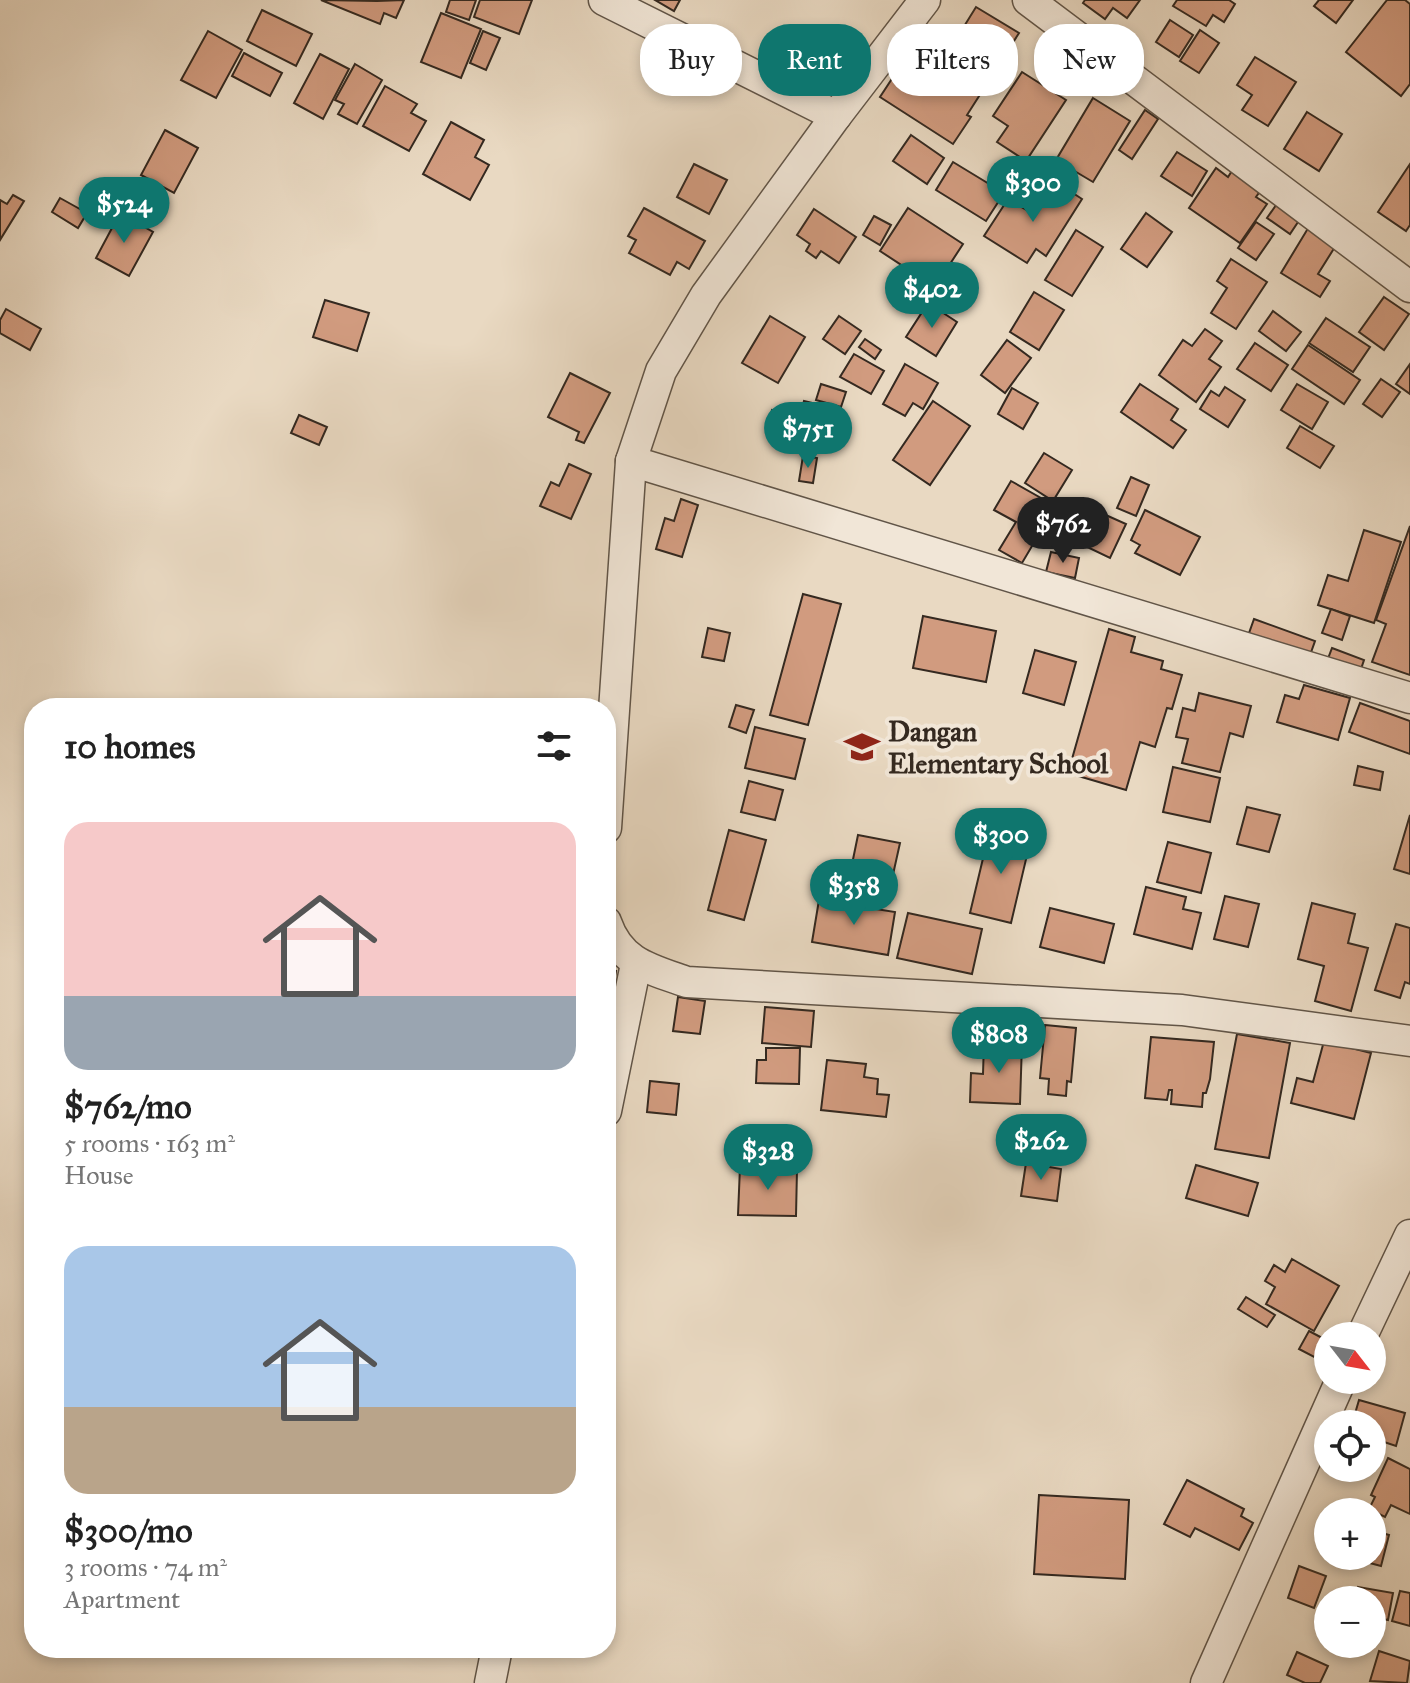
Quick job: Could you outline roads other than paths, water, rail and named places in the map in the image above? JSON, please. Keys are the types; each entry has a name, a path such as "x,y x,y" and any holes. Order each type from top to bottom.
{"street":[{"path":"604,0 836,116"},
{"path":"615,698 631,461 661,371 699,307 836,116 925,0"},
{"path":"1028,0 1410,287"},
{"path":"631,461 1410,698"},
{"path":"616,942 636,964 687,982 1182,1010 1410,1041"},
{"path":"616,1062 636,964"},
{"path":"1369,1322 1410,1235"},
{"path":"1206,1683 1335,1394"},
{"path":"490,1683 495,1658"}],"place":[{"name":"Dangan Elementary School","path":"862,747"}]}
